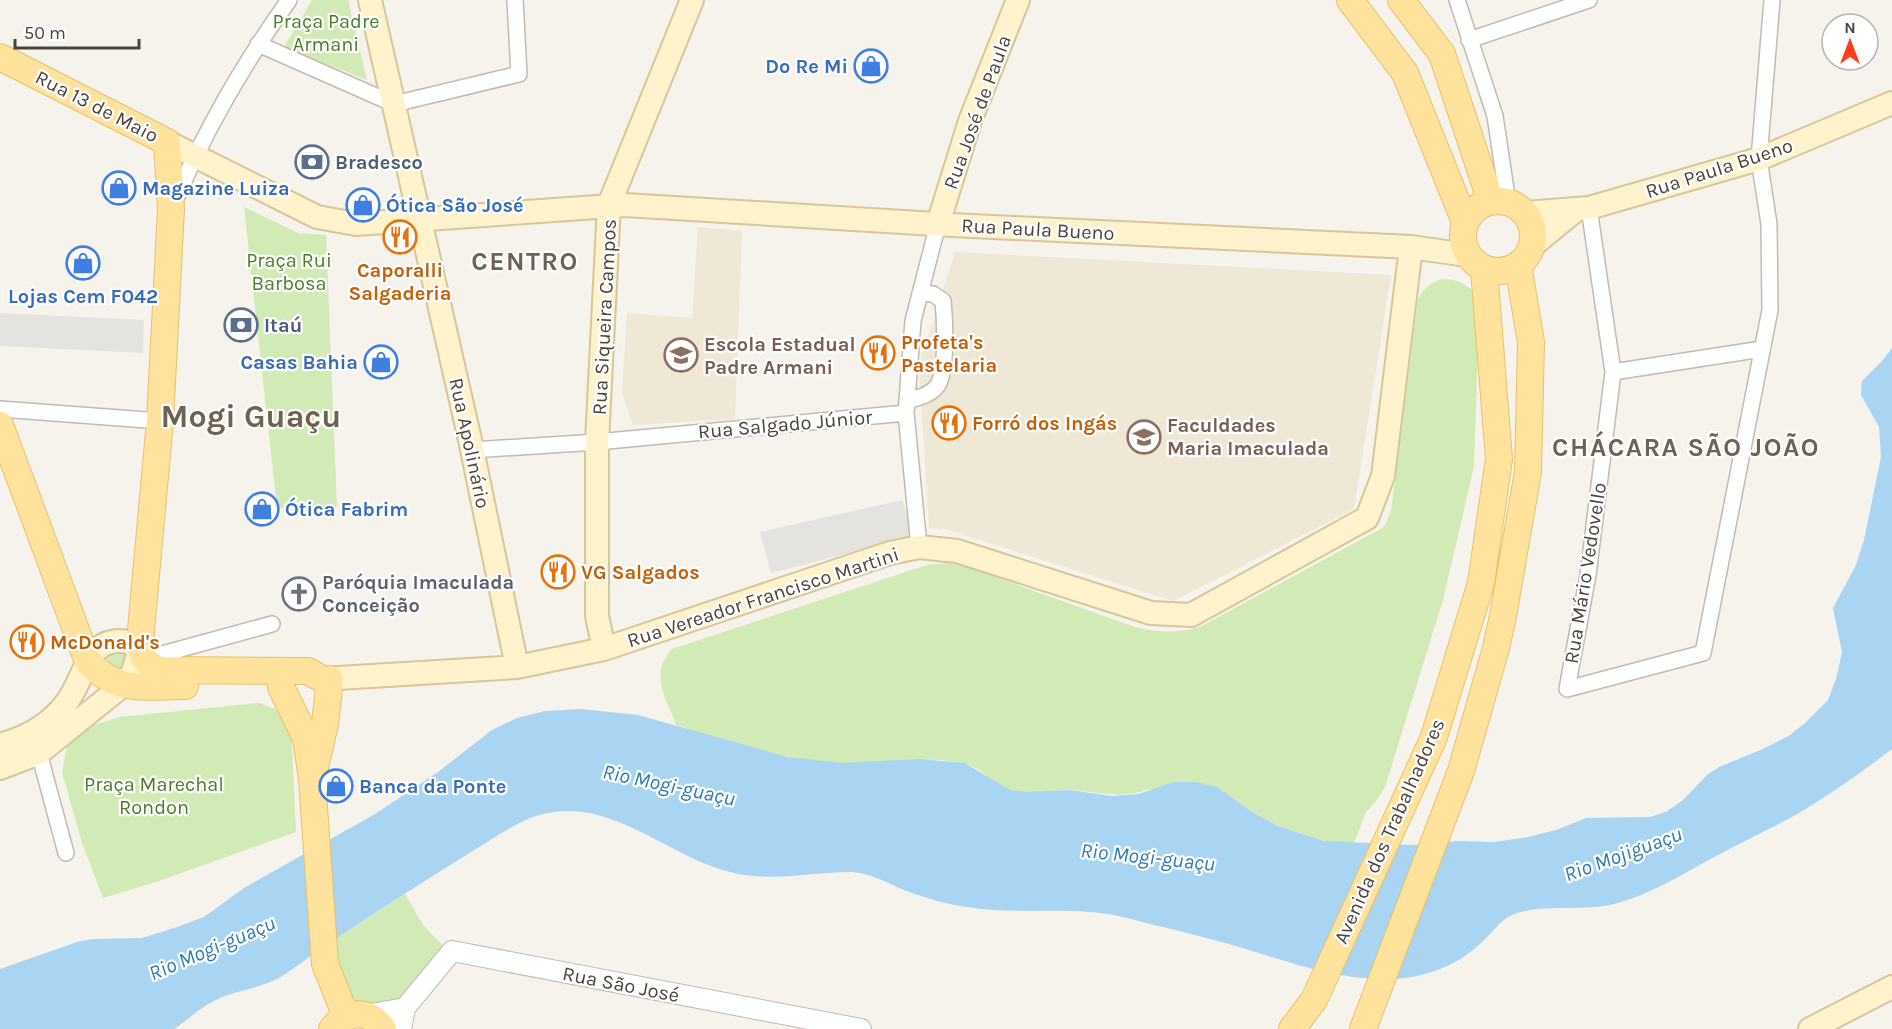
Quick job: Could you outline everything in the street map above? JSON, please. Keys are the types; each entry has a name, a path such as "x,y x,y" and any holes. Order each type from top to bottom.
{"main road":[{"name":"Rua Apolinário","path":"370,0 472,450 517,666"},
{"name":"Rua Siqueira Campos","path":"604,649 597,616 597,442 609,205 692,0"},
{"name":"Rua José de Paula","path":"938,224 970,121 1018,0"},
{"path":"1350,0 1405,73 1465,222"},
{"path":"1401,0 1442,54 1508,206 1530,222 1533,234 1525,256"},
{"name":"Rua 13 de Maio","path":"0,57 194,155"},
{"name":"Rua Paula Bueno","path":"1508,206 1583,209 1759,159 1892,103"},
{"path":"0,768 39,753 122,686 133,672 142,653 160,421 171,209 167,142"},
{"path":"194,155 317,217 356,224 421,219"},
{"name":"Rua Paula Bueno","path":"421,219 609,205 1411,247 1475,262 1495,272 1507,271 1583,209"},
{"path":"1475,262 1463,244 1462,233 1465,222 1480,206 1508,206"},
{"name":"Rua Vereador Francisco Martini","path":"326,679 517,666 604,649 890,553 919,547 957,550 1151,613 1191,615 1367,518 1383,476 1411,247"},
{"name":"Avenida dos Trabalhadores","path":"1363,1029 1461,771 1496,648 1528,472 1532,342 1525,256"},
{"name":"Avenida dos Trabalhadores","path":"1292,1029 1314,1000 1322,984 1434,737 1481,583 1499,459 1475,262"},
{"path":"0,425 88,662 104,677 122,686 281,687 304,686 326,679"},
{"path":"0,746 16,741 48,722 67,702 97,649 112,641 127,642 142,653 149,665 160,670 308,671 326,679"},
{"path":"313,792 325,724 326,679"},
{"path":"281,687 306,738 313,792 325,964 357,1022"},
{"path":"1818,1027 1892,987"}],"street":[{"path":"171,209 194,155 258,44 289,0"},
{"path":"258,44 394,104 519,74 515,0"},
{"path":"1457,0 1495,116 1508,206"},
{"path":"1469,40 1589,0"},
{"path":"1613,372 1762,349 1770,310 1769,224 1759,159 1772,0"},
{"name":"Rua Mário Vedovello","path":"1583,209 1613,372 1588,575 1567,689 1703,653 1762,349"},
{"path":"919,547 907,407 913,321 938,224"},
{"name":"Rua Salgado Júnior","path":"472,450 597,442 907,407 939,384 944,356 943,301 933,294 920,293"},
{"path":"0,409 160,421"},
{"path":"142,653 272,624"},
{"path":"39,753 66,853"},
{"name":"Rua São José","path":"401,1029 405,1008 452,951 787,1022 861,1029"},
{"path":"357,1022 405,1008"}],"shaded area":[{"name":"Escola Estadual Padre Armani","path":"698,227 742,231 735,419 633,425 622,393 627,313 692,318"},
{"name":"Faculdades Maria Imaculada","path":"955,252 1391,275 1354,509 1173,601 944,529 929,528 919,365"},
{"path":"0,313 144,320 143,353 0,346"},
{"path":"903,500 912,537 771,573 760,532"}],"green space":[{"name":"Praça Padre Armani","path":"312,0 348,0 367,80 284,47"},
{"name":"Praça Rui Barbosa","path":"244,207 298,233 326,235 337,507 277,508"},
{"path":"1442,279 1458,282 1472,290 1478,348 1474,467 1443,600 1385,787 1366,812 1354,843 1324,841 1278,826 1252,812 1149,789 1129,794 1068,790 1016,792 1003,787 969,765 947,760 855,763 818,761 756,749 676,725 664,695 661,677 665,658 672,649 927,565 947,563 967,567 1135,627 1175,631 1200,627 1384,527 1391,511 1418,299 1428,286"},
{"path":"127,643 127,677 94,657"},
{"name":"Praça Marechal Rondon","path":"259,703 275,709 291,723 296,832 156,882 103,898 82,843 62,772 67,745 84,728 119,717"},
{"path":"405,894 423,925 448,951 402,1003 353,1008 328,944"}],"water":[{"path":"1892,348 1892,749 1799,813 1653,890 1614,904 1535,909 1512,915 1500,923 1475,949 1453,963 1429,973 1391,979 1351,977 1312,969 1129,918 1091,912 1002,910 959,906 920,896 872,876 858,873 837,872 767,877 739,874 714,867 615,821 590,813 564,811 536,816 511,828 453,863 282,976 214,1001 174,1029 0,1029 0,969 77,942 94,939 142,938 204,917 244,888 375,814 438,772 492,730 517,718 545,711 581,709 638,715 788,757 841,763 920,759 965,763 1010,790 1026,792 1069,790 1113,796 1138,794 1174,782 1195,782 1217,787 1252,812 1278,826 1324,841 1414,845 1457,841 1495,842 1556,830 1586,818 1650,817 1666,812 1683,800 1707,775 1719,767 1790,735 1828,700 1842,652 1833,608 1856,565 1864,540 1881,457 1879,427 1861,395 1862,381"}],"place":[{"name":"Do Re Mi","path":"871,66"},
{"name":"Bradesco","path":"312,162"},
{"name":"Magazine Luiza","path":"119,188"},
{"name":"Ótica São José","path":"363,205"},
{"name":"Caporalli Salgaderia","path":"400,237"},
{"name":"Lojas Cem F042","path":"83,263"},
{"name":"Itaú","path":"241,325"},
{"name":"Profeta's Pastelaria","path":"878,353"},
{"name":"Escola Estadual Padre Armani","path":"681,355"},
{"name":"Casas Bahia","path":"381,362"},
{"name":"Forró dos Ingás","path":"949,423"},
{"name":"Faculdades Maria Imaculada","path":"1144,437"},
{"name":"Ótica Fabrim","path":"262,509"},
{"name":"VG Salgados","path":"558,572"},
{"name":"Paróquia Imaculada Conceição","path":"299,594"},
{"name":"McDonald's","path":"27,642"},
{"name":"Banca da Ponte","path":"336,786"}],"district":[{"name":"CENTRO","path":"525,261"},
{"name":"Mogi Guaçu","path":"251,416"},
{"name":"CHÁCARA SÃO JOÃO","path":"1686,447"}],"water label":[{"name":"Rio Mogi-guaçu","path":"669,785"},
{"name":"Rio Mojiguaçu","path":"1623,854"},
{"name":"Rio Mogi-guaçu","path":"1148,857"},
{"name":"Rio Mogi-guaçu","path":"212,948"}]}
